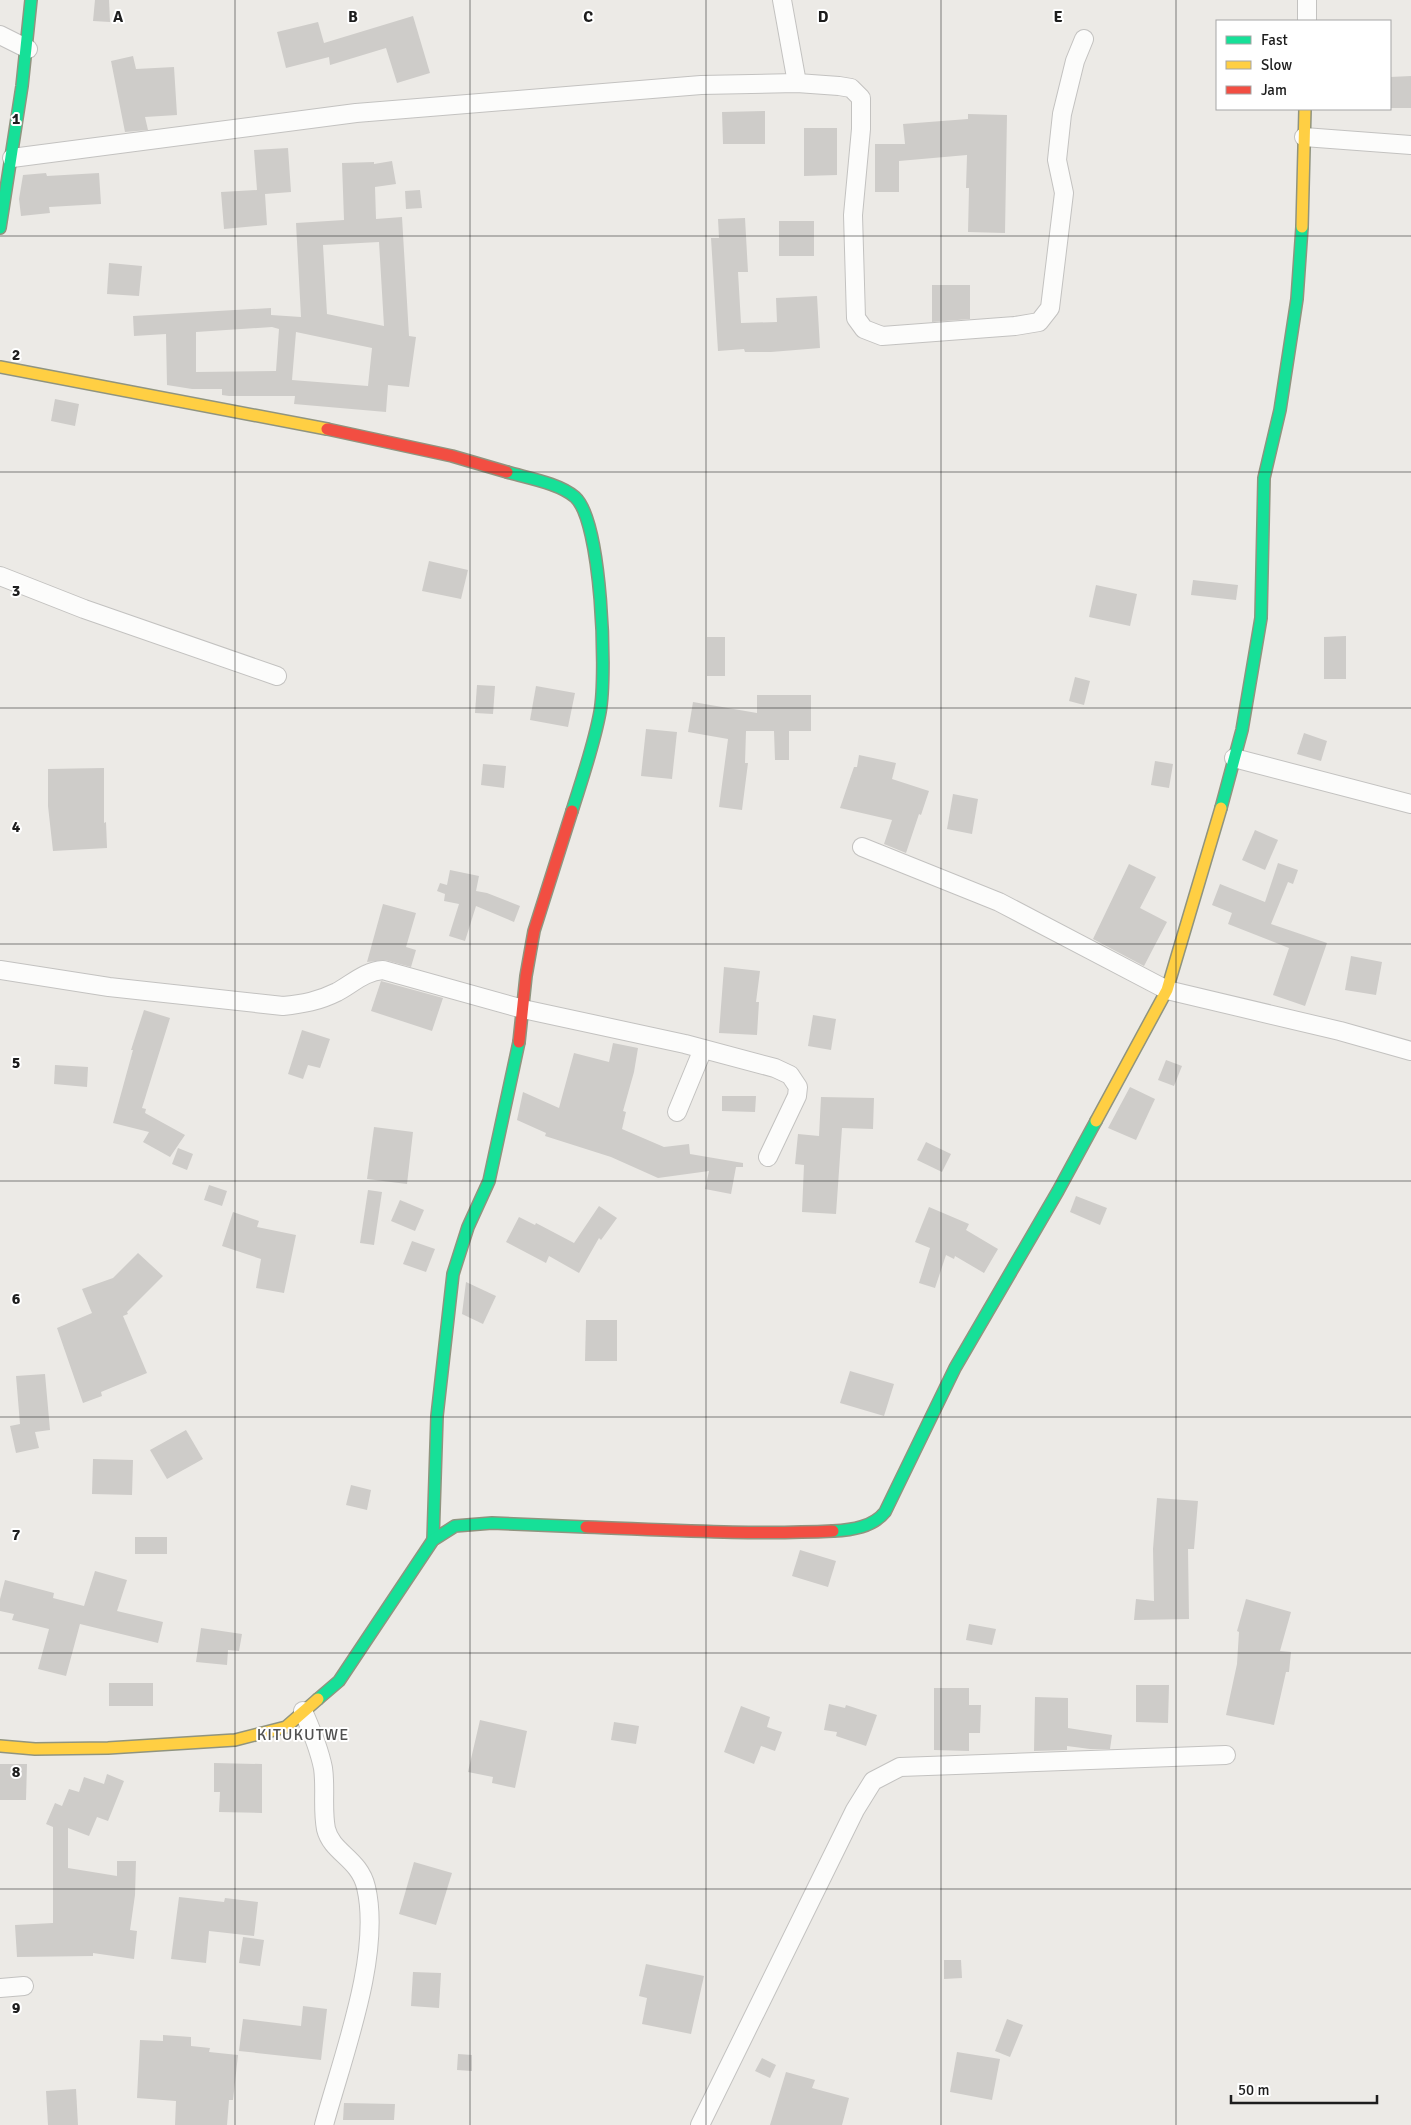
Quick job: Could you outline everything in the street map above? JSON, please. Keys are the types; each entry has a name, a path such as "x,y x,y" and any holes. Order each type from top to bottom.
{"street":[{"path":"0,228 28,49 31,0"},
{"path":"782,0 797,83"},
{"path":"1307,0 1307,20"},
{"path":"0,35 28,49"},
{"path":"12,158 356,112 701,85 797,83 851,88 861,98 861,129 853,215 856,318 864,328 882,336 1015,326 1039,322 1050,308 1064,193 1057,160 1062,114 1075,61 1084,39"},
{"path":"0,1746 35,1749 108,1748 235,1740 286,1727 339,1682 412,1569 433,1540 455,1526 492,1523 706,1532 792,1533 839,1531 862,1527 878,1521 886,1512 955,1368 1058,1191 1167,990 1207,858 1242,730 1261,618 1264,478 1280,410 1297,298 1302,242 1305,110"},
{"path":"1304,137 1411,145"},
{"path":"0,367 360,435 452,456 549,484 574,496 584,508 600,583 603,648 600,711 577,796 534,932 521,1035 489,1181 468,1227 453,1274 437,1416 433,1540"},
{"path":"0,576 84,609 277,676"},
{"path":"1234,758 1411,804"},
{"path":"862,847 999,902 1167,990 1340,1031 1411,1051"},
{"path":"0,970 109,987 283,1006 312,1003 337,992 365,974 374,970 383,970 523,1009 703,1049 781,1070 790,1075 798,1087 798,1096 768,1157"},
{"path":"677,1112 703,1049"},
{"path":"304,1711 316,1739 323,1768 326,1830 333,1845 348,1856 360,1871 366,1888 369,1915 367,1963 324,2125"},
{"path":"700,2125 855,1810 873,1781 900,1768 1226,1755"},
{"path":"0,1988 24,1986"}],"building":[{"path":"95,0 109,0 110,22 93,21"},
{"path":"413,16 430,73 397,83 386,48 330,65 329,57 286,68 277,32 318,22 324,43"},
{"path":"133,56 136,69 174,67 177,115 145,117 148,130 125,132 111,61"},
{"path":"1411,76 1411,108 1391,108 1391,77"},
{"path":"765,111 765,144 723,144 722,112"},
{"path":"968,114 1007,115 1005,233 968,232 969,188 966,188 967,155 899,161 899,192 875,192 875,144 905,144 903,124 968,119"},
{"path":"804,128 837,128 837,175 804,176"},
{"path":"288,148 291,192 265,194 267,225 224,229 221,192 257,190 254,150"},
{"path":"392,161 396,184 375,187 376,219 402,217 409,336 416,337 409,387 388,385 386,412 294,404 295,396 229,396 222,395 222,389 192,389 167,385 166,334 134,336 133,316 271,308 271,315 301,317 296,223 344,220 342,163 374,162 374,164","holes":["379,242 384,326 327,314 323,245","272,327 279,329 276,371 196,372 196,332","296,332 372,348 368,386 292,380"]},
{"path":"46,173 47,176 99,173 101,204 49,207 50,213 21,216 19,199 23,175"},
{"path":"420,190 422,208 406,209 405,191"},
{"path":"745,218 748,272 738,272 741,323 777,322 776,298 817,296 820,348 771,352 745,352 744,349 718,351 711,238 719,238 718,219"},
{"path":"779,221 814,221 814,256 779,256"},
{"path":"109,263 142,266 139,296 107,294"},
{"path":"932,285 970,285 970,319 932,322"},
{"path":"55,399 79,404 75,426 51,421"},
{"path":"429,561 468,570 461,599 422,591"},
{"path":"1193,580 1238,585 1236,600 1191,595"},
{"path":"1096,585 1137,594 1130,626 1089,617"},
{"path":"1346,636 1346,679 1324,679 1324,637"},
{"path":"707,637 725,637 725,676 707,676"},
{"path":"1075,677 1090,681 1084,705 1069,701"},
{"path":"477,685 495,686 493,714 475,713"},
{"path":"536,686 575,693 568,727 530,720"},
{"path":"757,695 811,695 811,731 789,731 789,760 775,760 774,731 746,731 745,763 748,763 742,810 719,807 728,739 688,732 693,702 757,713"},
{"path":"646,729 677,732 672,779 641,776"},
{"path":"1304,733 1327,741 1321,761 1297,754"},
{"path":"859,755 896,763 892,779 929,791 906,853 884,844 892,820 840,808 854,767 857,767"},
{"path":"1155,761 1173,764 1169,788 1151,785"},
{"path":"483,764 506,766 504,788 481,785"},
{"path":"104,768 104,823 106,822 107,848 53,851 48,806 48,769"},
{"path":"953,794 978,799 972,834 947,829"},
{"path":"1255,830 1278,840 1265,870 1242,860"},
{"path":"1278,863 1298,870 1293,884 1288,882 1271,924 1327,943 1305,1006 1273,995 1289,948 1228,924 1232,913 1212,905 1220,884 1265,902"},
{"path":"1129,864 1156,877 1140,908 1167,922 1144,966 1093,939"},
{"path":"450,870 479,876 476,891 487,893 520,906 514,922 476,906 465,941 449,936 459,904 444,901 445,894 437,891 440,883 447,885"},
{"path":"383,904 416,913 406,947 416,950 411,967 385,960 367,962"},
{"path":"1351,956 1382,962 1376,995 1345,990"},
{"path":"724,967 760,971 756,1002 759,1002 757,1035 719,1033"},
{"path":"381,981 443,998 432,1031 371,1011"},
{"path":"144,1010 170,1018 142,1108 146,1109 145,1113 185,1135 170,1157 143,1142 149,1132 113,1123 133,1050 131,1050"},
{"path":"813,1015 836,1019 831,1050 808,1046"},
{"path":"302,1030 330,1039 320,1068 308,1065 303,1079 288,1074"},
{"path":"613,1043 638,1048 634,1072 623,1111 626,1112 622,1129 664,1147 689,1144 690,1154 743,1163 743,1167 736,1167 731,1194 705,1189 709,1171 658,1178 611,1157 545,1136 546,1133 517,1120 523,1092 559,1108 574,1053 609,1062"},
{"path":"1166,1060 1182,1066 1174,1086 1158,1080"},
{"path":"55,1065 88,1067 87,1087 54,1084"},
{"path":"1130,1087 1155,1099 1136,1140 1108,1128"},
{"path":"722,1096 756,1096 755,1112 722,1111"},
{"path":"821,1097 874,1098 873,1129 842,1128 836,1214 802,1212 804,1165 795,1164 798,1134 819,1136"},
{"path":"374,1127 413,1132 407,1184 367,1179"},
{"path":"926,1142 951,1154 942,1172 917,1160"},
{"path":"178,1148 193,1154 187,1170 172,1164"},
{"path":"209,1185 227,1191 222,1206 204,1200"},
{"path":"368,1190 382,1192 374,1245 360,1243"},
{"path":"1076,1196 1107,1208 1100,1225 1070,1212"},
{"path":"400,1200 424,1210 415,1231 391,1221"},
{"path":"599,1206 617,1218 601,1240 599,1238 579,1273 549,1256 546,1263 506,1242 519,1217 535,1225 536,1223 574,1243"},
{"path":"929,1207 969,1224 966,1230 998,1249 984,1273 955,1256 954,1259 946,1255 935,1288 919,1283 930,1248 915,1242"},
{"path":"233,1212 259,1221 257,1227 296,1235 284,1293 256,1288 261,1259 222,1246"},
{"path":"412,1241 435,1249 426,1272 403,1264"},
{"path":"138,1253 163,1276 127,1312 128,1314 123,1316 147,1373 101,1392 102,1396 83,1403 57,1328 92,1313 82,1289 113,1278"},
{"path":"466,1282 496,1296 483,1324 462,1314"},
{"path":"586,1320 617,1320 617,1361 585,1361"},
{"path":"850,1371 894,1384 884,1416 840,1403"},
{"path":"45,1374 50,1430 35,1432 39,1448 16,1453 10,1426 20,1424 16,1376"},
{"path":"186,1430 203,1459 167,1479 150,1450"},
{"path":"93,1459 133,1460 132,1495 92,1494"},
{"path":"351,1485 371,1490 367,1510 346,1505"},
{"path":"1157,1498 1198,1501 1194,1549 1188,1549 1189,1619 1134,1620 1136,1599 1154,1601 1153,1549"},
{"path":"135,1537 167,1537 167,1554 135,1554"},
{"path":"800,1550 836,1561 828,1587 792,1576"},
{"path":"95,1571 127,1580 117,1611 163,1622 158,1643 80,1624 66,1676 38,1669 49,1629 12,1620 14,1614 0,1611 0,1599 5,1580 54,1593 53,1598 84,1606"},
{"path":"1246,1599 1291,1612 1280,1651 1291,1652 1289,1672 1286,1672 1274,1725 1226,1715 1237,1664 1239,1632 1237,1631"},
{"path":"969,1624 996,1629 992,1645 966,1640"},
{"path":"201,1628 242,1634 239,1651 228,1650 227,1665 196,1662"},
{"path":"109,1683 153,1683 153,1706 109,1706"},
{"path":"1136,1685 1169,1685 1168,1723 1136,1722"},
{"path":"934,1688 969,1688 969,1705 981,1705 980,1733 969,1733 969,1751 934,1750"},
{"path":"1035,1697 1068,1698 1068,1728 1112,1735 1110,1749 1067,1746 1067,1750 1034,1751"},
{"path":"829,1704 845,1708 846,1705 877,1715 866,1746 836,1736 837,1732 824,1730"},
{"path":"741,1706 770,1717 767,1727 782,1732 775,1751 761,1746 754,1764 724,1752"},
{"path":"480,1720 527,1731 515,1788 492,1783 493,1777 468,1772"},
{"path":"614,1722 639,1726 636,1744 611,1740"},
{"path":"214,1763 262,1764 262,1813 219,1812 220,1792 214,1792"},
{"path":"0,1764 27,1764 26,1800 0,1800"},
{"path":"107,1774 124,1781 108,1821 97,1817 89,1836 68,1828 68,1868 117,1876 117,1861 136,1861 135,1895 130,1930 137,1931 134,1959 93,1953 93,1956 17,1957 15,1925 53,1923 53,1827 46,1824 55,1803 62,1806 69,1789 79,1792 84,1777 104,1784"},
{"path":"414,1862 452,1873 436,1925 399,1914"},
{"path":"179,1897 224,1902 225,1898 258,1902 254,1936 209,1931 206,1963 171,1959"},
{"path":"243,1937 264,1940 260,1966 239,1963"},
{"path":"944,1960 961,1960 962,1978 944,1979"},
{"path":"646,1964 704,1976 691,2034 642,2024 647,1998 639,1996"},
{"path":"413,1972 441,1973 439,2008 411,2006"},
{"path":"303,2006 327,2009 321,2060 239,2051 243,2019 301,2026"},
{"path":"1007,2019 1023,2025 1010,2057 995,2051"},
{"path":"163,2035 191,2037 191,2046 210,2048 209,2052 238,2055 233,2100 229,2100 227,2125 175,2125 176,2101 137,2098 140,2040 163,2041"},
{"path":"957,2052 1000,2059 992,2100 950,2092"},
{"path":"458,2054 472,2055 472,2071 457,2070"},
{"path":"762,2058 776,2065 770,2078 755,2071"},
{"path":"786,2072 815,2080 812,2088 849,2098 842,2125 770,2125"},
{"path":"76,2089 78,2125 48,2125 46,2091"},
{"path":"344,2103 395,2104 394,2120 343,2120"}],"traffic: fast":[{"path":"0,228 22,86 31,0"},
{"path":"1221,808 1242,730 1261,618 1264,478 1280,410 1297,299 1302,227"},
{"path":"507,472 552,485 575,497 584,512 597,566 602,634 602,693 600,712 588,762 572,811"},
{"path":"433,1540 437,1416 453,1274 468,1227 489,1181 519,1042"},
{"path":"833,1531 855,1529 874,1521 885,1512 955,1368 1058,1191 1096,1121"},
{"path":"318,1699 339,1681 433,1540 455,1526 492,1523 586,1527"}],"traffic: slow":[{"path":"1302,227 1305,110"},
{"path":"0,367 327,429"},
{"path":"1096,1121 1167,990 1221,808"},
{"path":"0,1746 35,1749 108,1748 235,1740 286,1727 318,1699"}],"traffic: jam":[{"path":"327,429 452,456 507,472"},
{"path":"519,1042 526,976 534,931 572,811"},
{"path":"586,1527 679,1531 833,1531"}],"district":[{"name":"KITUKUTWE","path":"303,1735"}]}
